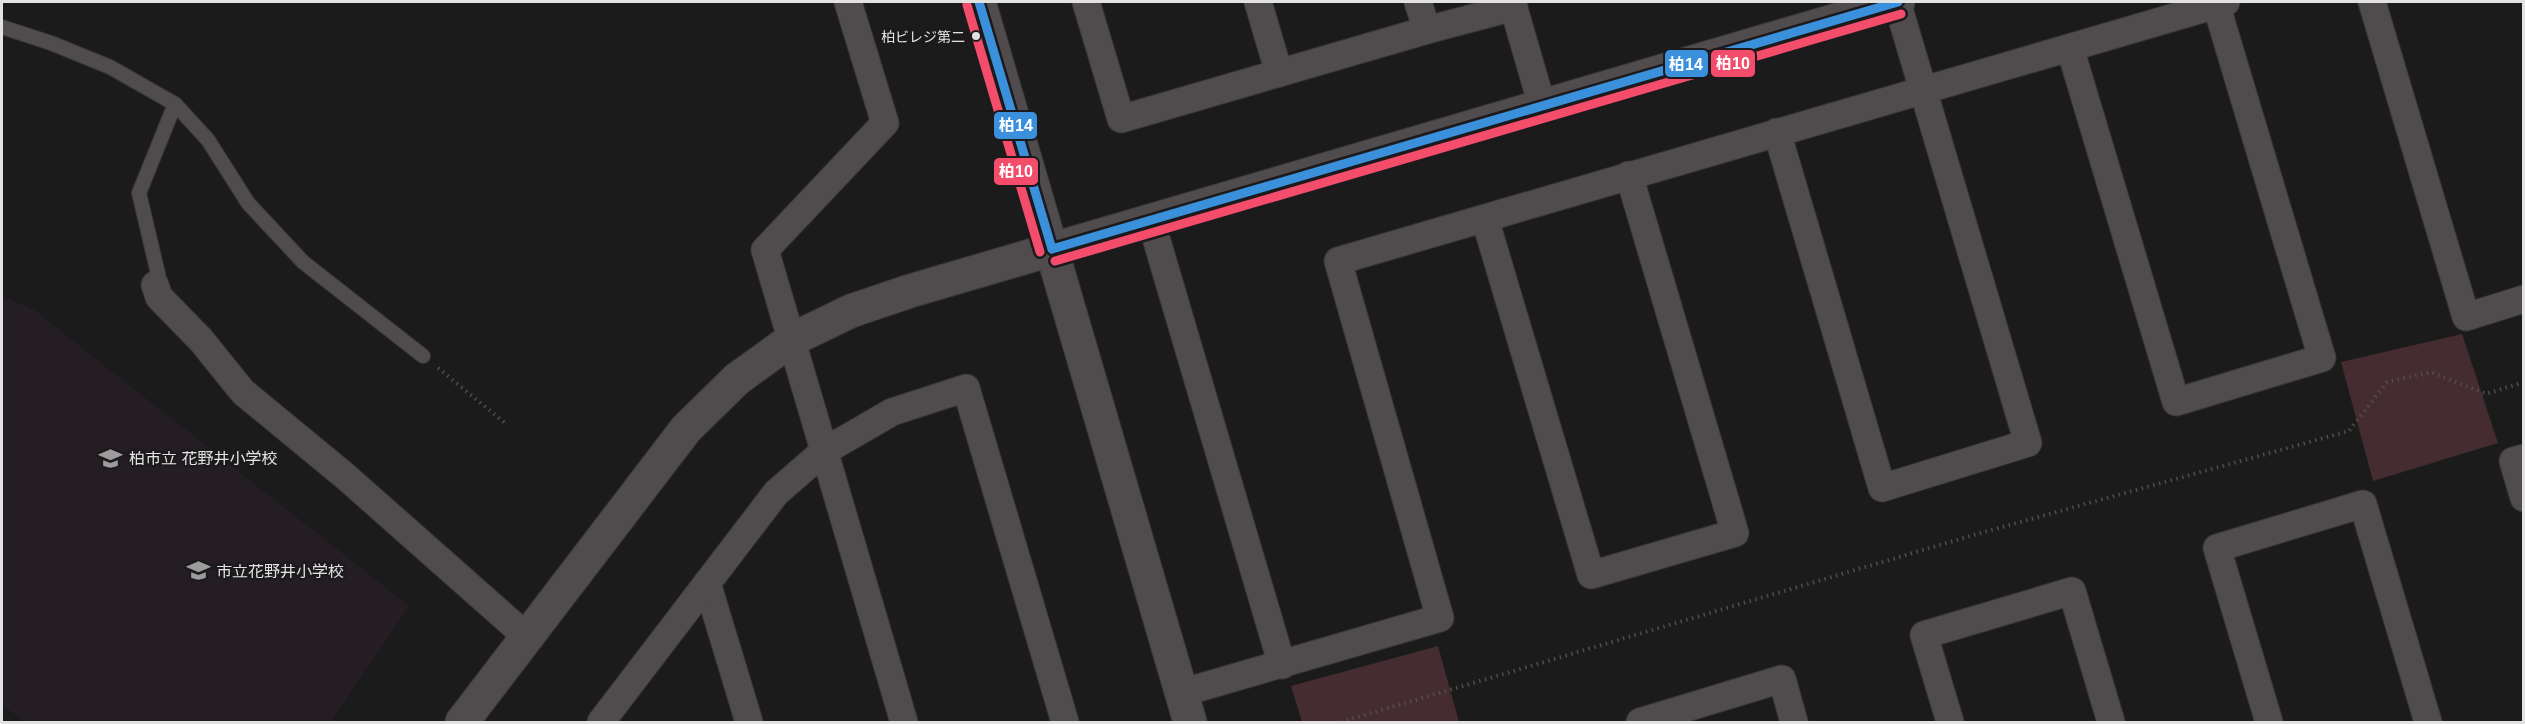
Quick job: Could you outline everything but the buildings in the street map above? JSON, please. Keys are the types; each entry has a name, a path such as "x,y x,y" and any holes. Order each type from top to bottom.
{"street":[{"path":"848,2 885,123 765,250 904,723"},
{"path":"979,2 1186,708 1282,665 1440,618 1338,261 2221,3 2322,358 2175,402 2070,48"},
{"path":"1086,2 1120,119 1513,4 1542,105"},
{"path":"1258,2 1279,73"},
{"path":"1418,2 1426,30"},
{"path":"462,723 686,429 737,379 791,340 851,311 1052,249 1898,2 2028,443 1882,488 1777,132"},
{"path":"2372,2 2466,316 2523,299"},
{"path":"1485,219 1591,575 1735,533 1629,176"},
{"path":"1150,221 1282,665"},
{"path":"155,285 159,297 201,340 243,392 345,476 527,637"},
{"path":"601,723 776,493 823,452 892,412 966,388 1065,723"},
{"path":"2523,458 2513,461 2523,498"},
{"path":"2269,723 2217,549 2363,504 2428,723"},
{"path":"707,583 749,723"},
{"path":"1950,723 1924,634 2072,591 2111,723"},
{"path":"1640,723 1782,679 1794,723"}],"lane":[{"path":"2,27 51,43 110,68 175,104 208,140 248,203 303,262 423,357"},
{"path":"155,285 159,278 139,193 175,104"},
{"path":"390,349 399,337"}],"path":[{"path":"423,357 505,423"},
{"path":"1341,723 1977,534 2349,432 2387,382 2431,372 2486,394 2523,382"}],"shaded area":[{"name":"柏市立 花野井小学校","path":"2,296 34,310 409,606 331,722 25,722 2,705"},
{"path":"2462,334 2498,443 2373,481 2341,362"},
{"path":"1438,646 1459,722 1302,722 1291,686"}],"transit line":[{"name":"柏14","path":"979,2 1052,249"},
{"name":"柏14","path":"1052,249 1898,2"},
{"name":"柏10","path":"967,5 1040,252"},
{"name":"柏10","path":"1055,261 1901,14"}],"place":[{"name":"柏ビレジ第二","path":"976,36"},
{"name":"柏市立 花野井小学校","path":"111,458"},
{"name":"市立花野井小学校","path":"198,571"}]}
